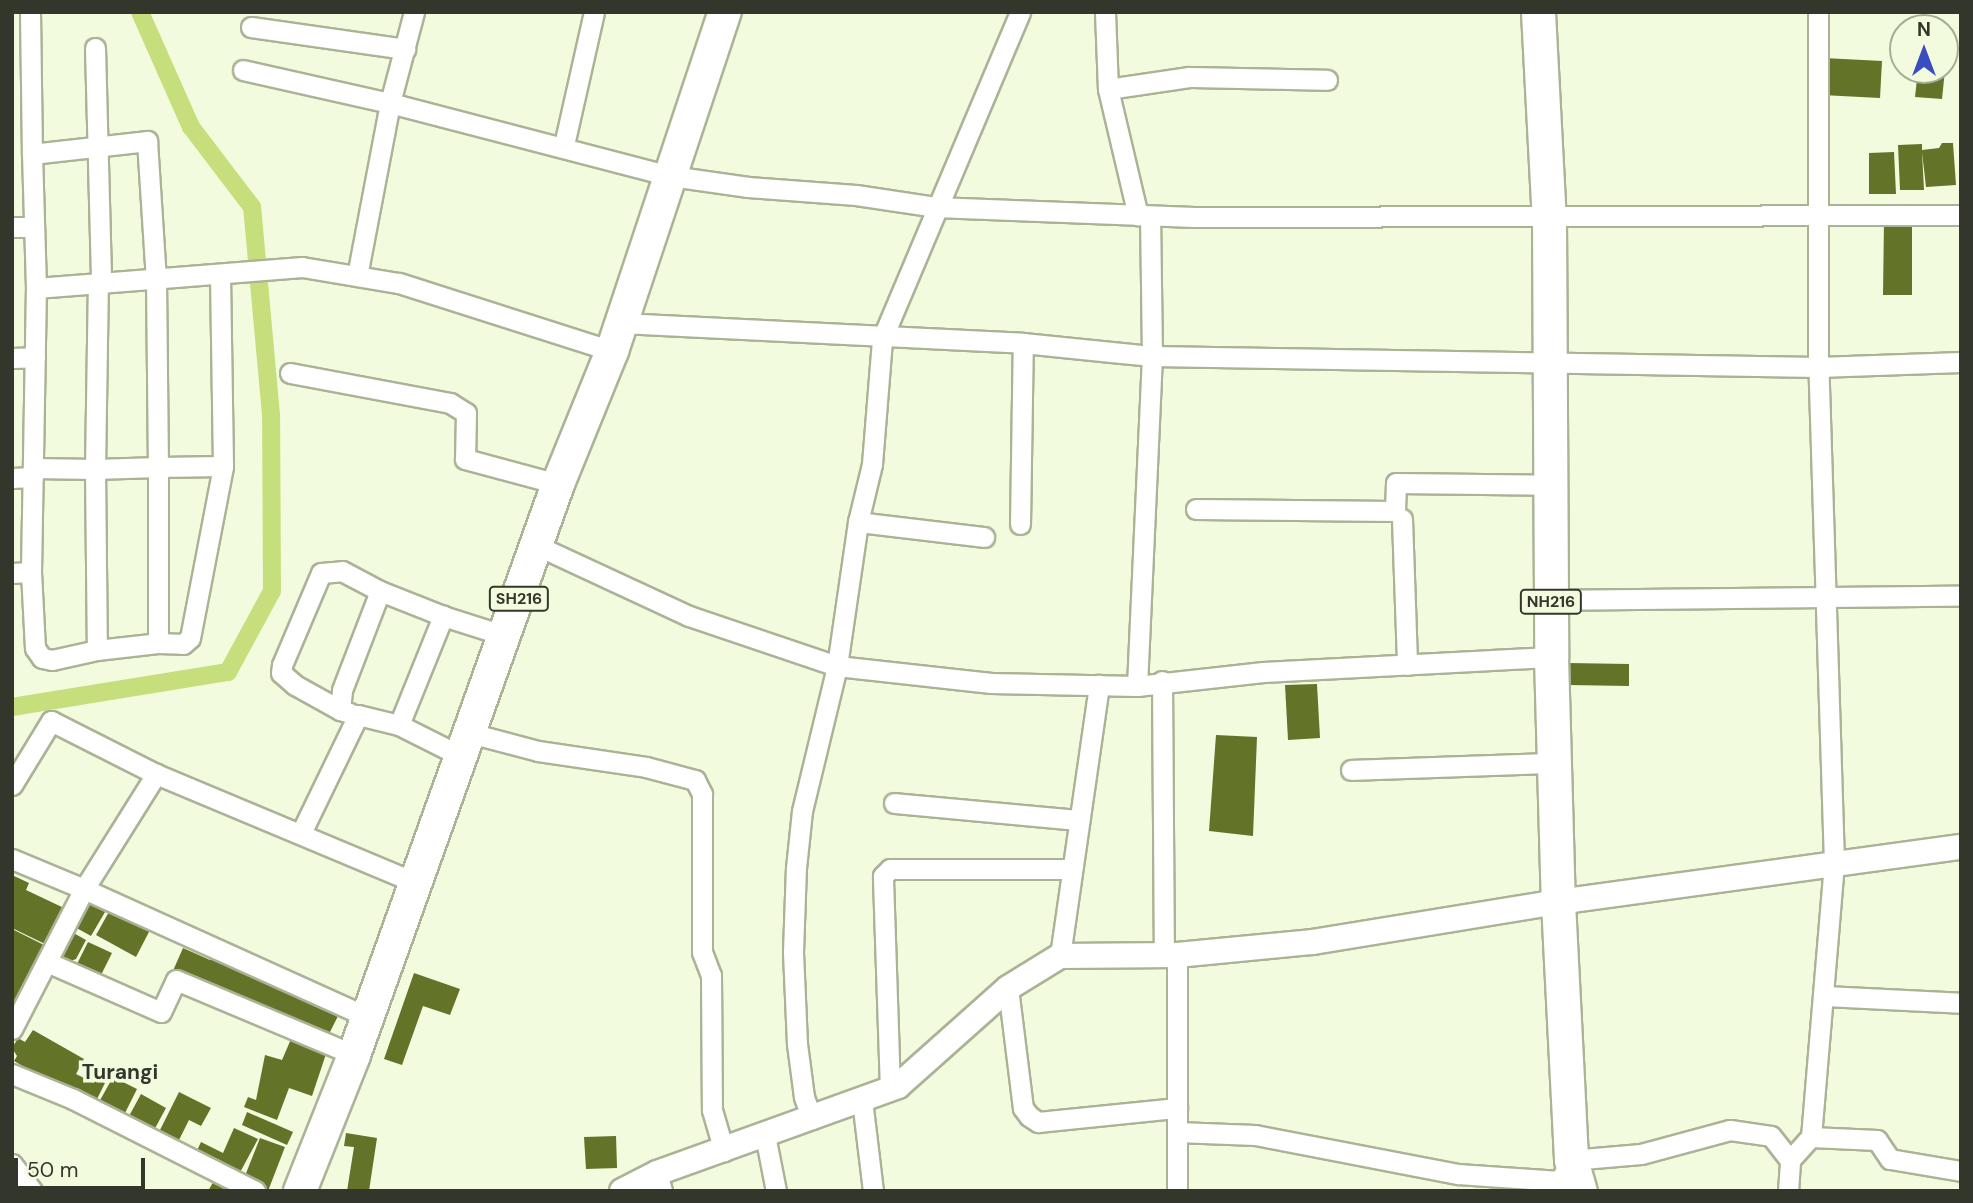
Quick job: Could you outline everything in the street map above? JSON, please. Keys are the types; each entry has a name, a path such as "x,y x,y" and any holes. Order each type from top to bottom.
{"highway":[{"name":"NH216","path":"1538,12 1549,219 1551,657 1566,1181"}],"main road":[{"name":"SH216","path":"303,1188 368,1017 558,484 617,337 725,12"}],"street":[{"path":"30,12 22,109 32,154 35,357 33,472 21,573 35,648 41,658 52,660 97,650 158,643 183,644 190,638 223,466 220,274"},
{"path":"357,276 390,103 414,12"},
{"path":"564,145 594,12"},
{"path":"812,1119 804,1097 797,1044 793,952 796,868 802,811 836,666 858,522 872,464 882,339 935,207 1020,12"},
{"path":"1105,12 1108,89 1144,216 1152,356 1137,686"},
{"path":"1788,1191 1790,1160 1811,1137 1825,996 1834,863 1818,367 1818,12"},
{"path":"251,27 405,48"},
{"path":"95,48 99,284 95,469 97,650"},
{"path":"243,70 564,145 671,176 935,207 1144,216 1549,219 1961,215"},
{"path":"1108,89 1189,77 1327,80"},
{"path":"32,154 147,141 156,279 158,643"},
{"path":"12,228 34,227"},
{"path":"36,288 302,267 399,283 617,337 1023,343 1152,356 1548,359 1818,367 1961,362"},
{"path":"1020,524 1023,343"},
{"path":"12,358 35,357"},
{"path":"290,373 450,403 466,413 465,459 558,484"},
{"path":"12,478 33,472 223,466"},
{"path":"1196,509 1264,513 1395,511 1396,483 1549,485"},
{"path":"1402,519 1407,665"},
{"path":"858,522 984,537"},
{"path":"538,546 698,620 836,666 991,682 1137,686 1162,681 1551,657"},
{"path":"506,636 443,616 380,591 342,571 321,573 281,673 295,685 349,713 466,745 538,751 646,767 695,779 702,794 702,952 711,975 712,1111 724,1151"},
{"path":"301,833 349,713 342,690 380,591"},
{"path":"1551,600 1827,600 1961,596"},
{"path":"399,725 443,616"},
{"path":"1162,681 1177,1108 1177,1191"},
{"path":"1060,956 1099,685"},
{"path":"12,785 51,721 156,774 416,883"},
{"path":"1351,770 1554,763"},
{"path":"12,1029 84,889 156,774"},
{"path":"894,803 1079,820"},
{"path":"622,1191 659,1182 724,1151 890,1090 1008,988 1060,956 1171,955 1313,942 1558,902 1961,847"},
{"path":"12,859 368,1017"},
{"path":"890,1090 883,876 890,869 1072,869"},
{"path":"47,962 161,1012 176,980 354,1055"},
{"path":"1008,988 1024,1108 1029,1116 1038,1122 1177,1108"},
{"path":"1825,996 1961,1003"},
{"path":"12,1074 73,1099 255,1191"},
{"path":"862,1100 873,1191"},
{"path":"1177,1132 1255,1135 1458,1174 1566,1181 1641,1154 1730,1130 1771,1136 1790,1160"},
{"path":"765,1135 776,1191"},
{"path":"1811,1137 1877,1140 1890,1159 1961,1171"},
{"path":"12,1164 32,1191"}],"building":[{"path":"1824,58 1882,61 1880,98 1822,95"},
{"path":"1916,84 1944,84 1942,99 1915,97"},
{"path":"1942,143 1953,143 1956,185 1926,187 1922,152 1924,190 1900,190 1898,145 1922,144 1922,150 1939,148"},
{"path":"1894,152 1896,194 1869,194 1869,153"},
{"path":"1884,220 1912,220 1912,295 1883,295"},
{"path":"1568,663 1629,664 1629,686 1568,685"},
{"path":"1317,684 1320,738 1288,740 1285,685"},
{"path":"1216,735 1257,737 1253,836 1209,831"},
{"path":"12,875 29,883 26,890 64,908 45,944 12,928"},
{"path":"87,901 105,912 91,936 73,926"},
{"path":"110,910 150,930 136,957 96,935"},
{"path":"12,929 44,945 17,1004 12,1002"},
{"path":"70,931 86,940 76,959 68,962 59,951"},
{"path":"88,942 112,953 99,979 75,968"},
{"path":"183,948 210,960 213,955 339,1014 325,1042 172,973"},
{"path":"414,973 460,989 450,1015 423,1006 402,1065 384,1059"},
{"path":"33,1030 84,1059 76,1074 94,1083 96,1079 105,1083 97,1099 66,1091 14,1061 17,1056 12,1048 18,1038 25,1042"},
{"path":"294,1032 329,1045 312,1096 289,1088 277,1120 244,1107 248,1097 256,1100 265,1055 282,1060"},
{"path":"113,1077 137,1089 124,1115 99,1102"},
{"path":"179,1092 211,1108 201,1126 189,1120 176,1146 157,1136"},
{"path":"141,1094 166,1108 153,1132 128,1118"},
{"path":"247,1112 293,1132 287,1145 242,1125"},
{"path":"234,1128 258,1139 237,1178 194,1157 201,1142 223,1153"},
{"path":"346,1133 377,1138 369,1191 347,1191 354,1147 344,1146"},
{"path":"616,1136 617,1168 586,1169 584,1137"},
{"path":"260,1138 285,1147 268,1191 243,1181"},
{"path":"215,1179 239,1191 208,1191"}],"waterway":[{"path":"12,707 228,672 272,591 271,415 252,207 191,127 140,12"}],"district":[{"name":"Turangi","path":"120,1072"}]}
